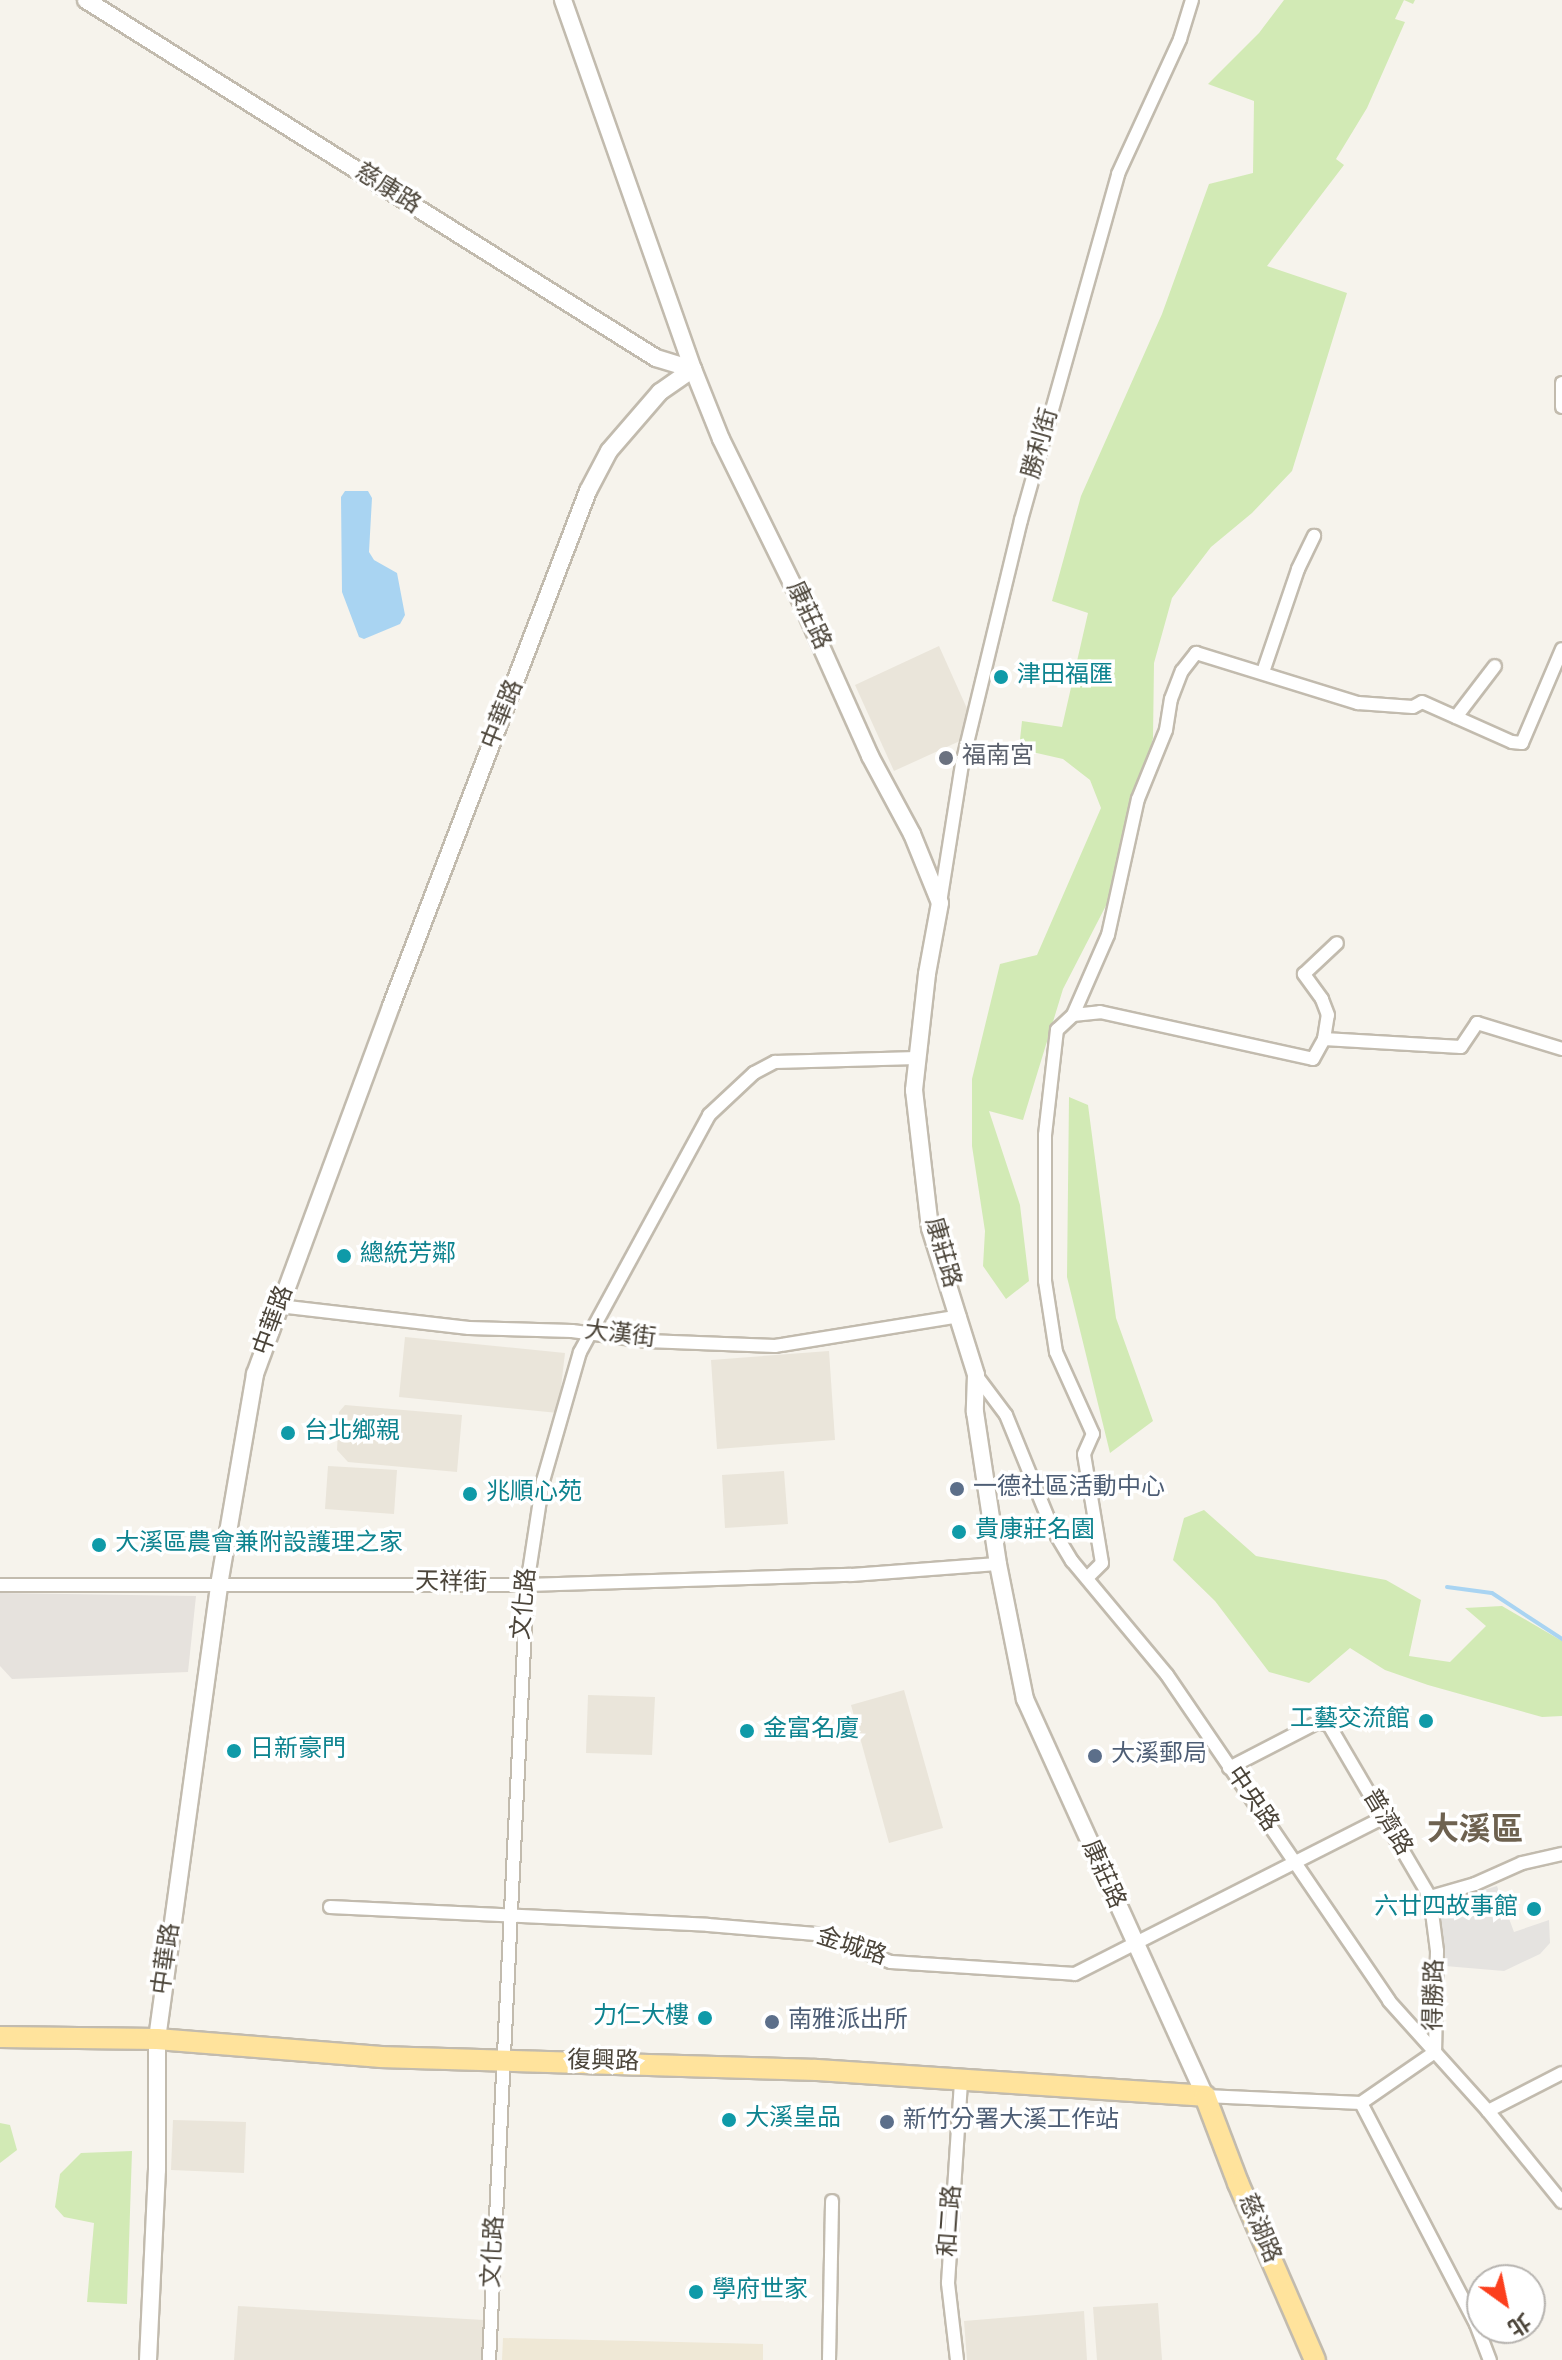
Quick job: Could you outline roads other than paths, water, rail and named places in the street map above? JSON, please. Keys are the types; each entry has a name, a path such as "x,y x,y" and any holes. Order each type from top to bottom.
{"main road":[{"name":"復興路","path":"0,2037 157,2039 324,2054 785,2069 1205,2096"},
{"name":"慈湖路","path":"1205,2096 1238,2183 1315,2360"}],"street":[{"name":"慈康路","path":"86,0 656,358 693,369"},
{"name":"康莊路","path":"563,0 693,369 870,756 912,834 940,903 927,974 914,1090 930,1228 976,1375 975,1412 998,1564 1028,1711 1205,2096"},
{"name":"勝利街","path":"940,903 962,764 1025,506 1118,174 1180,39 1192,0"},
{"name":"中華路","path":"148,2360 157,2170 157,2039 219,1585 255,1374 588,491 609,451 660,392 693,369"},
{"path":"1562,383 1562,407"},
{"path":"1263,672 1298,569 1314,536"},
{"path":"1087,1578 1102,1563 1084,1454 1093,1434 1056,1352 1045,1281 1045,1135 1057,1030 1073,1015 1108,935 1138,799 1166,730 1171,699 1182,671 1196,653 1358,703 1413,707 1422,702 1512,742 1522,743 1562,649"},
{"path":"1456,717 1495,666"},
{"path":"1073,1015 1100,1012 1313,1059 1324,1039 1328,1015 1322,999 1304,974 1337,943"},
{"path":"1324,1039 1461,1047 1477,1023 1562,1049"},
{"name":"文化路","path":"489,2360 501,2061 527,1585 543,1481 580,1352 709,1115 754,1073 775,1062 917,1058"},
{"name":"大漢街","path":"279,1306 429,1325 591,1332 647,1341 775,1346 960,1316"},
{"name":"中央路","path":"976,1375 1006,1415 1052,1528 1087,1578 1167,1675 1389,2001 1488,2111 1562,2202"},
{"name":"天祥街","path":"0,1585 527,1585 851,1575 998,1564"},
{"name":"普濟路","path":"1229,1768 1318,1722 1329,1725 1430,1897"},
{"name":"金城路","path":"330,1907 816,1934 891,1962 1075,1974 1383,1818"},
{"path":"1430,1897 1475,1884 1522,1863 1562,1854"},
{"name":"得勝路","path":"1361,2103 1435,2052 1437,1951 1430,1897"},
{"path":"1488,2111 1562,2073"},
{"name":"和二路","path":"957,2360 948,2283 961,2081"},
{"path":"1205,2096 1361,2103 1476,2324 1490,2360"},
{"path":"829,2360 832,2201"}],"water":[{"path":"345,491 368,491 372,498 369,552 374,560 397,573 405,615 400,624 364,639 359,637 342,592 341,497"}],"waterway":[{"path":"1447,1587 1492,1593 1562,1639"}],"place":[{"name":"津田福匯","path":"1001,677"},
{"name":"福南宮","path":"946,758"},
{"name":"總統芳鄰","path":"344,1256"},
{"name":"台北鄉親","path":"288,1433"},
{"name":"一德社區活動中心","path":"957,1489"},
{"name":"兆順心苑","path":"470,1494"},
{"name":"貴康莊名園","path":"959,1532"},
{"name":"大溪區農會兼附設護理之家","path":"99,1545"},
{"name":"工藝交流館","path":"1426,1721"},
{"name":"金富名廈","path":"747,1731"},
{"name":"日新豪門","path":"234,1751"},
{"name":"大溪郵局","path":"1095,1756"},
{"name":"六廿四故事館","path":"1534,1909"},
{"name":"力仁大樓","path":"705,2018"},
{"name":"南雅派出所","path":"772,2022"},
{"name":"大溪皇品","path":"729,2120"},
{"name":"新竹分署大溪工作站","path":"887,2122"},
{"name":"學府世家","path":"696,2292"}],"district":[{"name":"大溪區","path":"1475,1832"}]}
